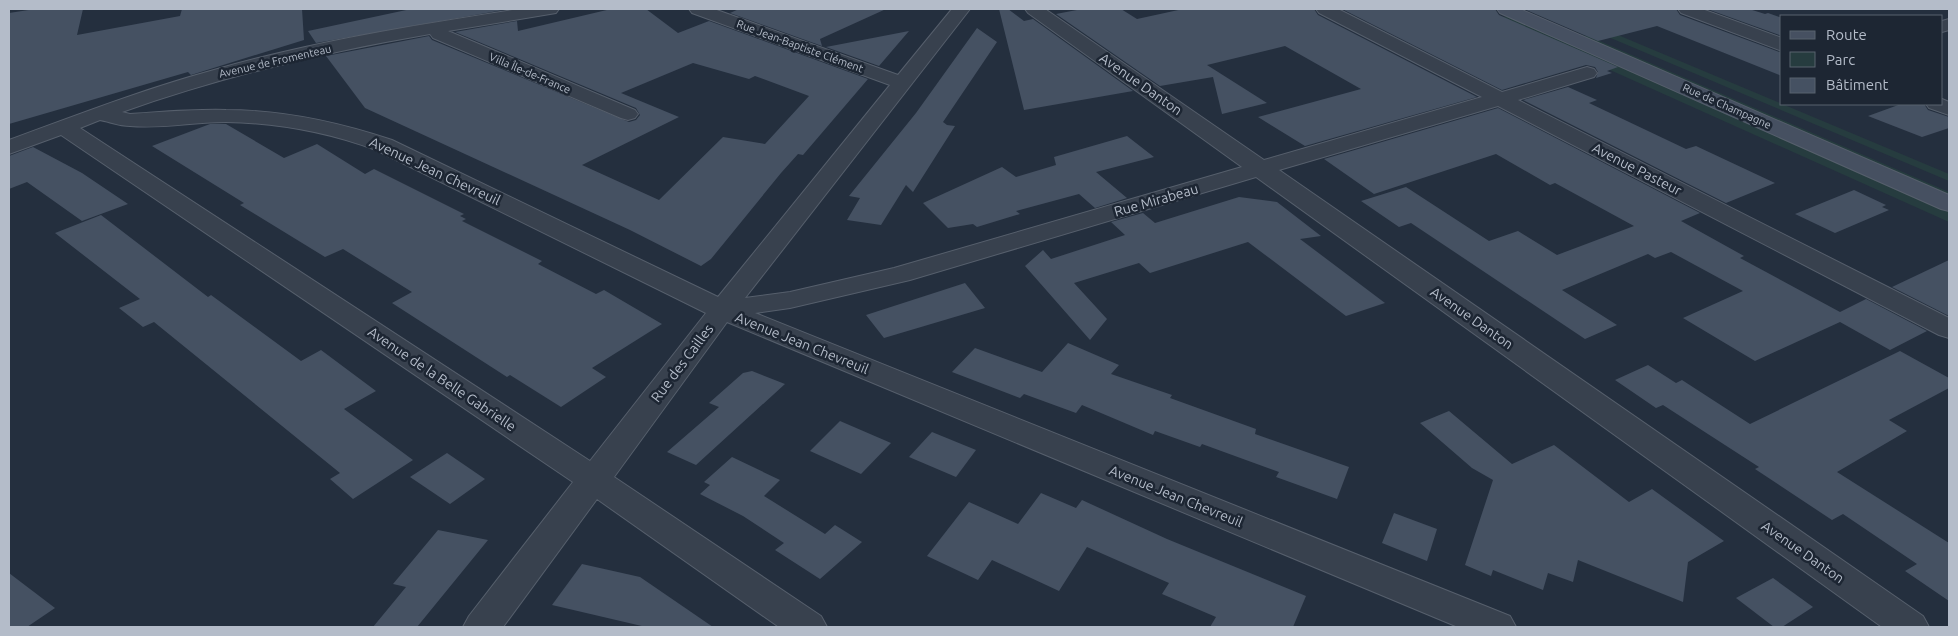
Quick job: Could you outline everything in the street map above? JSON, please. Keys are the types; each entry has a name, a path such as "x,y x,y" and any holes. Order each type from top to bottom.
{"street":[{"name":"Avenue de Fromenteau","path":"108,116 147,96 224,73 392,34 550,9"},
{"name":"Rue Jean-Baptiste Clément","path":"698,9 902,83"},
{"name":"Rue des Cailles","path":"482,627 722,310 961,9"},
{"name":"Avenue Danton","path":"1034,9 1910,627"},
{"name":"Avenue Pasteur","path":"1325,9 1949,329"},
{"name":"Rue de Champagne","path":"1506,9 1949,204"},
{"path":"1687,9 1780,44"},
{"name":"Villa Île-de-France","path":"436,27 439,34 628,114"},
{"name":"Rue Mirabeau","path":"722,310 790,300 901,274 1587,73"},
{"path":"9,147 69,130 108,116"},
{"name":"Avenue Jean Chevreuil","path":"108,116 130,120 226,116 274,119 313,124 350,133 384,145 722,310 1497,627"},
{"name":"Avenue de la Belle Gabrielle","path":"69,130 594,480 808,627"}],"green space":[{"path":"1441,9 1475,9 1495,18 1509,16 1949,211 1949,222 1550,43 1462,24"},
{"path":"1542,9 1556,9 1780,103 1780,105 1785,105 1949,174 1949,181"},
{"path":"1577,35 1588,36 1949,192 1949,197"}],"building":[{"path":"35,9 83,9 77,35 180,16 182,9 302,9 304,40 191,75 188,72 9,124 9,13"},
{"path":"411,9 509,9 316,43 308,31"},
{"path":"611,9 646,9 678,33 709,21 868,79 803,155 798,154 781,173 711,259 701,266 630,230 365,108 326,56 429,36 432,40 629,122 636,120 640,115 636,108 455,32 517,21 518,31","holes":["693,63 749,79 755,76 809,96 765,144 723,137 659,200 582,165 679,117 621,93"]},
{"path":"739,9 886,9 820,39 822,46 730,13"},
{"path":"999,9 1008,9 1024,21 1033,19 1133,91 1024,110"},
{"path":"1082,9 1121,9 1137,19 1183,9 1314,9 1318,15 1477,97 1305,146 1258,117 1361,89 1285,46 1207,65 1267,103 1222,114 1213,77 1160,86 1056,14"},
{"path":"1342,9 1495,9 1499,15 1618,67 1607,71 1612,73 1596,78 1598,72 1595,67 1586,65 1502,90"},
{"path":"1524,9 1676,9 1680,15 1780,52 1780,75 1657,26 1598,41"},
{"path":"1707,9 1749,9 1780,17 1780,35"},
{"path":"977,28 997,42 943,122 947,125 955,126 913,192 906,185 881,225 847,220 860,198 849,196 916,113"},
{"path":"909,31 879,66 826,47"},
{"path":"1568,87 1597,100 1589,103 1686,149 1696,146 1775,183 1726,203 1523,100"},
{"path":"1898,105 1925,105 1928,110 1949,117 1949,128 1922,137 1868,116"},
{"path":"1498,108 1700,213 1681,221 1744,256 1740,258 1840,312 1866,299 1927,331 1890,350 1840,322 1755,361 1683,318 1743,291 1671,252 1655,258 1648,254 1562,290 1617,325 1585,339 1411,223 1399,227 1361,201 1406,187 1489,241 1518,231 1557,255 1634,226 1555,183 1550,185 1496,154 1374,194 1324,159"},
{"path":"210,124 226,124 284,158 317,144 365,174 374,169 464,214 460,216 466,219 462,221 542,261 538,264 596,294 604,290 662,324 592,368 606,377 561,407 510,375 507,377 392,303 412,292 343,249 325,257 240,205 244,203 152,146"},
{"path":"1127,136 1154,157 1096,172 1127,198 1095,208 1079,194 1016,211 1020,214 977,227 973,224 948,228 923,203 1002,167 1016,177 1056,165 1054,157"},
{"path":"33,147 82,173 128,204 82,221 27,182 9,189 9,156"},
{"path":"1854,190 1886,205 1882,207 1889,210 1835,233 1795,214"},
{"path":"1239,197 1277,202 1321,236 1300,239 1385,303 1346,316 1248,242 1150,273 1139,263 1074,283 1107,319 1090,340 1025,266 1043,250 1051,259 1125,235 1111,222 1143,213 1155,223"},
{"path":"101,215 208,297 211,295 301,361 321,350 376,391 344,409 413,460 353,499 330,479 340,473 154,322 143,327 119,308 140,299 55,233"},
{"path":"1949,260 1949,316 1892,287"},
{"path":"965,283 985,308 884,338 866,315"},
{"path":"1068,343 1119,365 1111,374 1172,395 1170,398 1256,429 1255,434 1349,467 1337,499 1276,477 1279,472 1202,444 1200,447 1155,431 1153,435 1082,405 1076,413 1024,394 1020,398 952,372 975,348 1042,372"},
{"path":"1900,351 1949,378 1949,388 1889,420 1907,431 1837,472 1949,543 1949,601 1905,571 1917,564 1843,514 1832,520 1755,469 1759,467 1663,405 1656,408 1615,380 1648,365 1676,383 1682,380 1750,424"},
{"path":"752,371 785,384 696,465 667,452 719,407 709,403 743,373"},
{"path":"1449,411 1512,464 1554,445 1629,502 1652,489 1724,541 1688,562 1683,602 1578,560 1573,582 1548,573 1543,590 1493,570 1491,576 1465,565 1493,480 1472,468 1420,423"},
{"path":"840,421 891,443 861,474 810,451"},
{"path":"932,432 976,450 956,477 909,457"},
{"path":"447,453 485,479 450,504 410,477"},
{"path":"732,457 780,480 764,496 825,534 835,525 862,542 820,579 775,550 784,543 743,516 700,494 710,485 704,482"},
{"path":"1041,493 1076,508 1082,500 1167,539 1306,596 1293,627 1210,627 1216,617 1162,594 1169,583 1087,547 1059,591 992,560 978,580 927,556 969,502 1018,524"},
{"path":"1394,513 1437,529 1427,561 1382,543"},
{"path":"438,530 488,540 417,627 373,627 406,587 393,584"},
{"path":"582,564 640,577 713,627 646,627 552,605"},
{"path":"9,573 55,608 27,627 9,627"},
{"path":"1773,578 1813,607 1782,627 1774,627 1736,598"}]}
